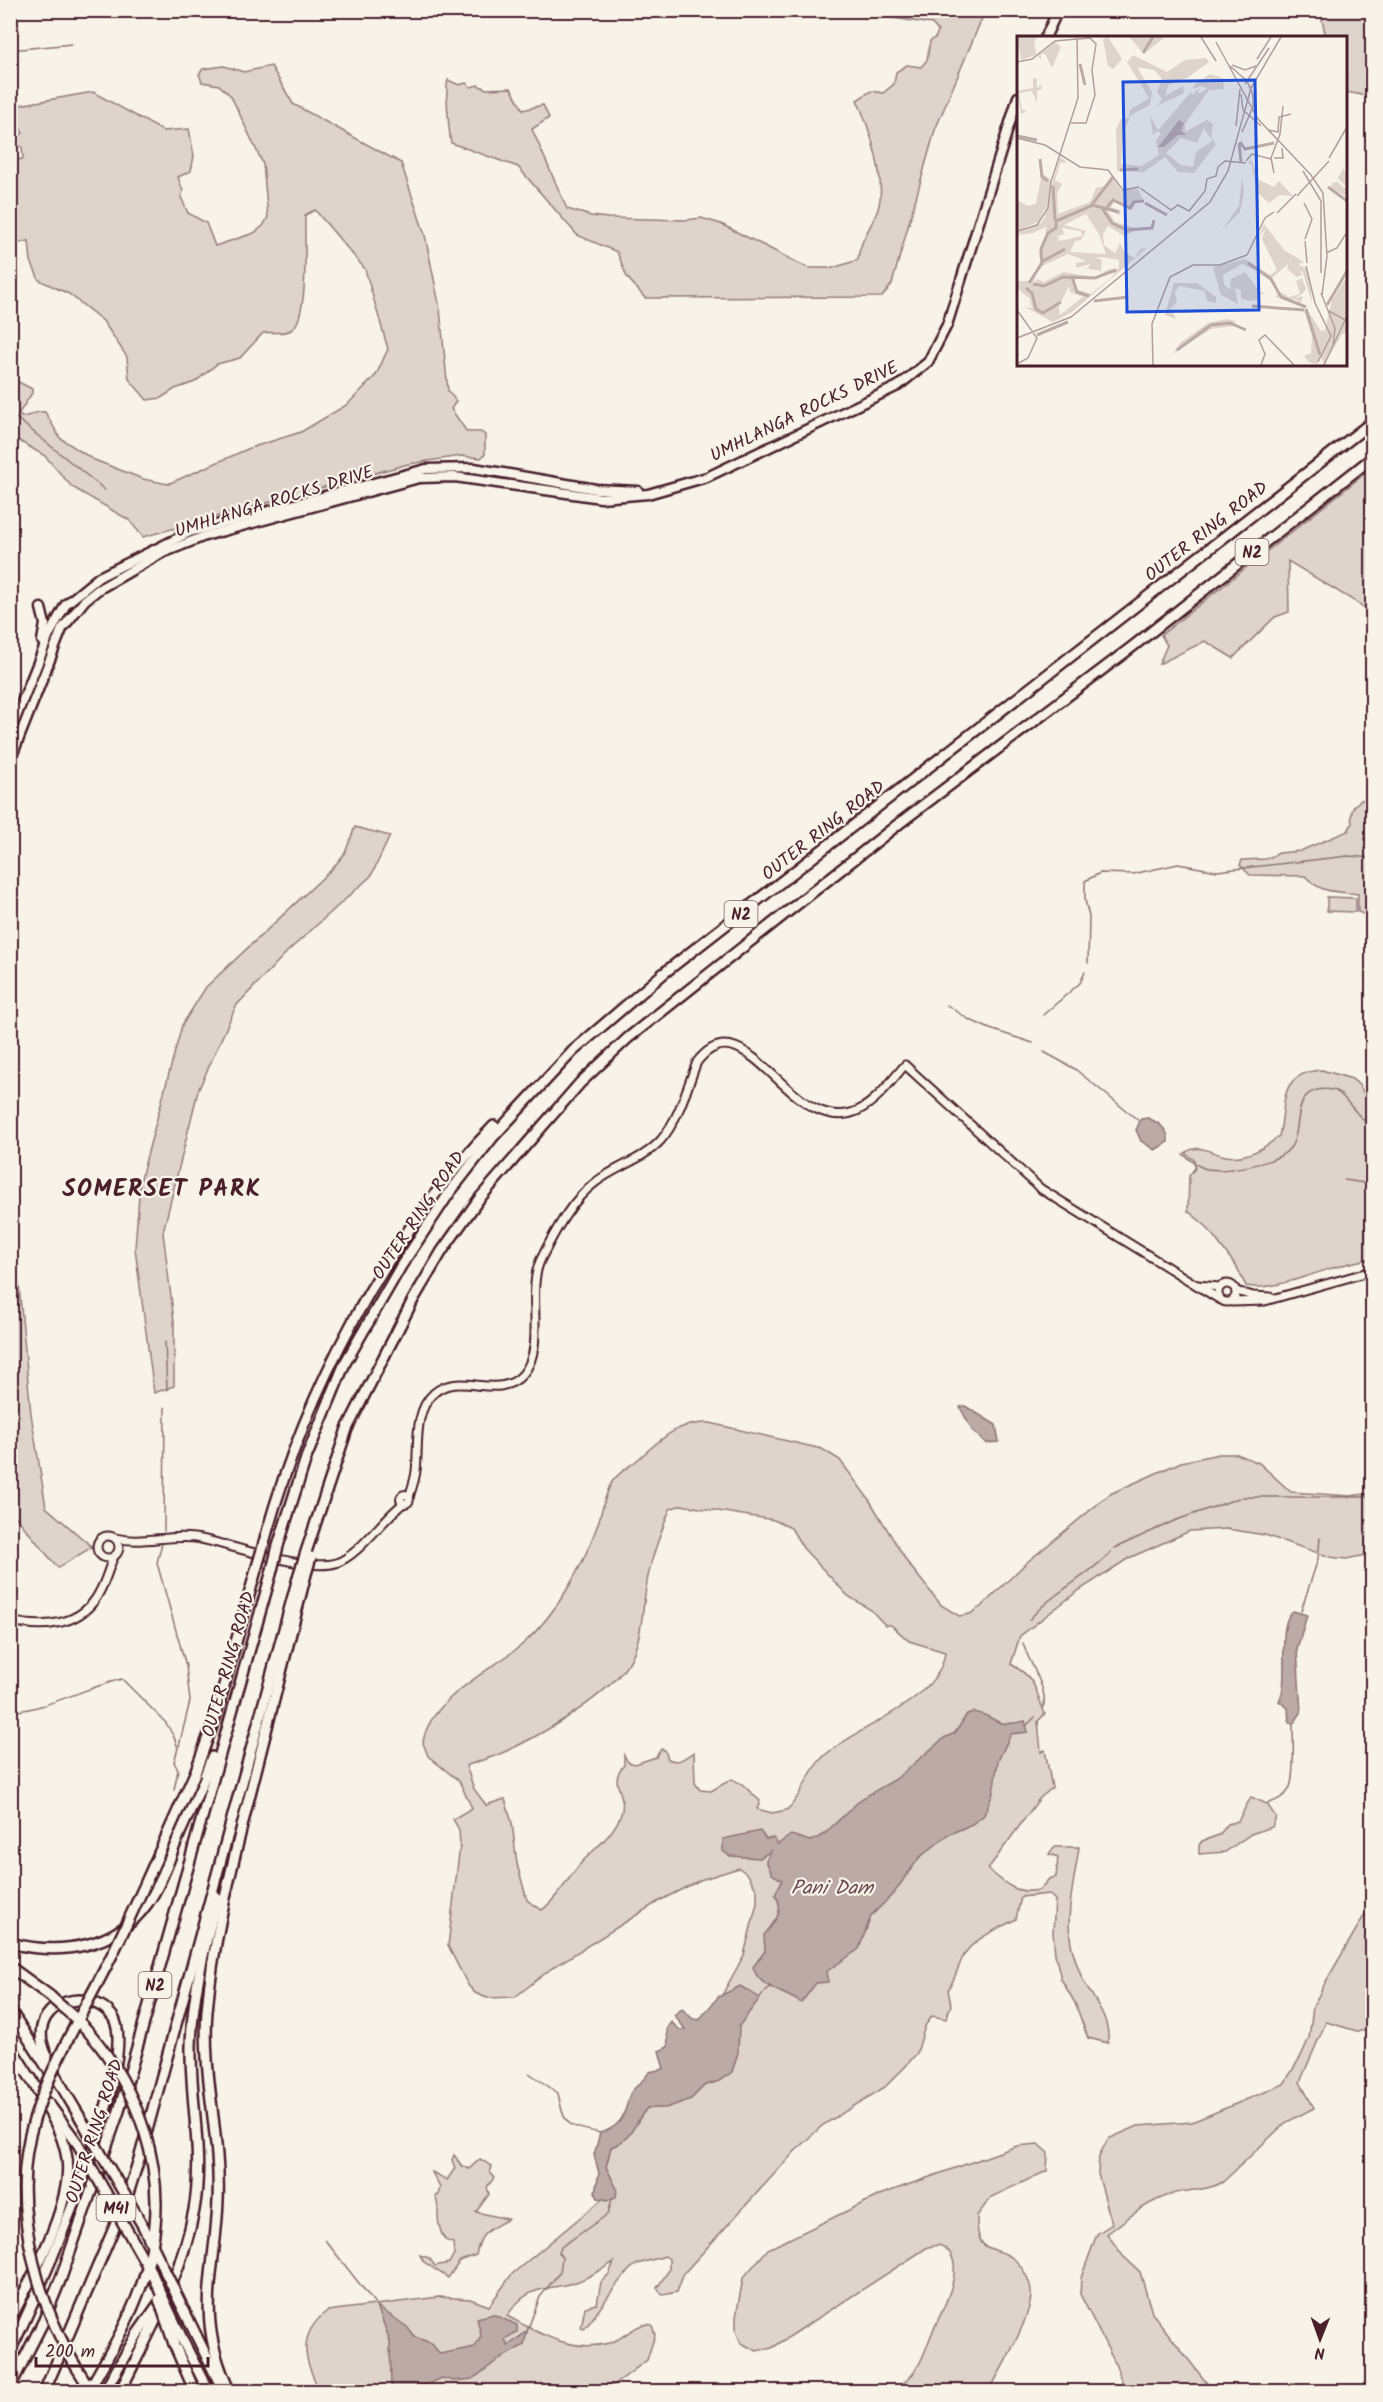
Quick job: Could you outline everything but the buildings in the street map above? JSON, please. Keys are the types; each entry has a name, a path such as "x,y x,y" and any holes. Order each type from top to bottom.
{"highway":[{"name":"OUTER RING ROAD","path":"10,2387 44,2320 61,2278 119,2111 269,1572 272,1545 345,1363 401,1266 459,1179 493,1137 573,1051 629,1001 1372,422"},
{"name":"N2","path":"44,2391 126,2200 140,2156 294,1589 303,1574 320,1504 358,1404 442,1251 502,1170 580,1083 628,1038 901,822 1132,647 1372,458"},
{"path":"90,2390 60,2337 35,2268 25,2205 27,2162 33,2123 49,2080 128,1923 195,1773 219,1706 256,1570 272,1545 293,1449 321,1382 374,1286 417,1222 477,1144 496,1125 525,1103"},
{"path":"10,1943 60,1949 89,1945 125,1926 147,1904 162,1876 211,1762 269,1572"},
{"path":"230,2391 213,2351 208,2307 218,2200 209,2091 207,2013 220,1916 303,1574"},
{"path":"120,2391 170,2291 192,2221 197,2186 198,2154 191,2044 200,1975 294,1589"},
{"path":"10,1967 50,1996 89,2032 121,2077 138,2109 152,2156 154,2223 148,2264 125,2325 90,2390"},
{"path":"10,2351 36,2299 82,2184 104,2111 118,2045 117,2024 106,2009 97,2002 77,2000 57,2006 50,2013 41,2031 42,2042 90,2134"},
{"name":"M41","path":"10,2010 90,2134 143,2226 224,2391"},
{"name":"M41","path":"10,2046 78,2144 152,2274 179,2344 209,2391"},
{"path":"10,2320 59,2212 68,2183 68,2163 64,2145 31,2078"},
{"path":"104,2391 150,2315 170,2291"},
{"path":"179,2344 195,2391"}],"main road":[{"path":"1046,36 1058,10"},
{"name":"UMHLANGA ROCKS DRIVE","path":"10,761 54,648 71,615 85,600 107,584 186,542 419,478 455,477 601,498 622,498 663,490 707,477 854,409 898,386 928,362 947,325 1017,100"},
{"name":"UMHLANGA ROCKS DRIVE","path":"10,732 57,618 81,590 99,577 162,545 211,526 426,469 474,468 608,491 663,490"},
{"path":"38,662 44,631 41,608"}],"street":[{"path":"106,1574 98,1547 100,1540 108,1536 130,1542 192,1538 283,1559 331,1564 351,1555 405,1499 413,1484 420,1420 425,1404 436,1391 450,1384 502,1386 522,1375 533,1353 537,1274 545,1253 583,1194 596,1181 647,1153 660,1141 674,1119 697,1062 716,1047 732,1046 747,1052 808,1106 830,1114 846,1114 868,1104 905,1065 1041,1189 1225,1303 1258,1302 1372,1271"},
{"path":"1194,1284 1220,1287 1229,1284 1236,1291 1253,1296 1278,1297"},
{"path":"1219,1299 1220,1287"},
{"path":"1232,1302 1236,1291"},
{"path":"10,1621 35,1626 62,1624 91,1604 100,1593 116,1553 118,1544 115,1538"},
{"path":"101,1555 108,1558 130,1542"}],"shaded area":[{"path":"849,11 985,11 935,130 892,284 882,297 645,298 627,277 617,252 577,235 518,167 451,143 447,100 448,80 459,85 466,83 471,87 478,85 486,89 511,88 523,110 543,105 549,118 532,129 567,209 608,218 686,220 701,218 721,224 808,268 833,268 858,260 861,247 878,209 880,183 871,138 857,100 871,91 883,93 894,84 896,72 907,65 921,67 927,60 930,41 936,37 938,31 932,24"},
{"path":"1320,11 1372,11 1372,97 1347,92 1347,36 1326,36"},
{"path":"224,66 244,72 271,66 293,104 401,163 425,235 440,309 448,391 456,401 451,409 467,432 481,432 485,435 485,454 481,458 461,456 408,464 143,537 129,520 72,487 45,456 11,436 11,378 32,389 32,393 19,413 21,417 45,412 60,438 92,459 143,479 168,484 250,448 301,432 348,404 376,375 388,349 365,269 315,210 305,215 304,294 297,323 291,330 263,333 240,358 217,364 195,382 175,389 161,398 147,400 129,379 127,357 103,321 69,294 39,280 31,261 29,241 19,243 11,215 11,165 14,160 23,159 22,147 11,142 11,138 16,139 23,133 19,126 20,105 93,92 163,131 189,129 194,156 191,171 178,177 183,191 181,197 188,213 206,223 215,246 254,233 263,226 268,217 263,164 231,96 219,85 202,82 199,74 203,69"},
{"path":"1372,468 1372,612 1288,561 1289,612 1275,617 1233,658 1205,641 1159,664 1167,645 1161,635"},
{"path":"1372,797 1372,924 1369,916 1358,912 1358,894 1323,889 1305,876 1250,875 1240,865 1242,860 1266,859 1279,853 1300,851 1348,831 1355,805"},
{"path":"355,827 390,836 371,876 287,952 236,1006 198,1091 163,1232 174,1321 174,1386 154,1393 135,1248 140,1182 182,1025 206,987 332,869 345,853"},
{"path":"1327,897 1356,898 1356,912 1327,911"},
{"path":"1322,1070 1352,1079 1360,1086 1372,1110 1372,1259 1341,1265 1274,1285 1246,1286 1236,1266 1206,1226 1188,1211 1189,1176 1195,1168 1194,1160 1185,1153 1200,1149 1226,1156 1241,1156 1268,1145 1279,1136 1286,1093 1290,1084 1307,1072"},
{"path":"11,1245 17,1264 31,1414 46,1507 92,1547 58,1568 11,1511"},
{"path":"698,1423 710,1423 822,1449 840,1460 870,1501 907,1562 941,1605 959,1616 970,1614 982,1606 1026,1563 1110,1494 1181,1462 1219,1454 1237,1454 1259,1463 1291,1492 1350,1496 1372,1493 1372,1554 1346,1559 1330,1557 1265,1535 1227,1529 1190,1531 1129,1558 1078,1591 1020,1636 1011,1664 1031,1680 1045,1714 1038,1721 1041,1752 1045,1750 1052,1788 1039,1799 988,1869 1011,1887 1024,1891 1039,1890 1049,1879 1056,1877 1058,1857 1049,1854 1054,1847 1079,1847 1070,1908 1069,1932 1081,1976 1107,2025 1108,2043 1088,2038 1075,2003 1061,1979 1053,1932 1055,1900 1049,1894 1021,1897 1016,1919 981,1938 964,1955 948,1990 951,2005 946,2019 932,2016 925,2026 917,2053 905,2067 885,2087 823,2125 799,2147 684,2273 677,2292 663,2295 657,2288 669,2270 669,2259 665,2256 632,2268 584,2329 581,2328 585,2307 597,2304 601,2282 609,2274 614,2262 576,2282 530,2293 515,2305 507,2316 556,2340 582,2346 610,2343 636,2327 652,2325 655,2335 647,2360 606,2391 320,2392 310,2370 306,2349 310,2330 327,2311 439,2297 470,2299 489,2306 512,2274 606,2196 613,2182 606,2167 611,2147 628,2136 647,2108 660,2108 744,1955 757,1903 757,1891 748,1875 739,1868 700,1880 659,1901 552,1968 515,1997 487,1998 475,1993 468,1985 448,1946 460,1845 459,1830 453,1819 472,1808 459,1781 428,1756 423,1743 428,1727 449,1699 524,1643 547,1619 583,1560 614,1479 661,1439 677,1429","holes":["681,1505 774,1520 791,1528 803,1548 848,1596 871,1610 885,1625 891,1625 909,1641 945,1652 940,1670 912,1699 823,1757 787,1810 772,1813 757,1809 760,1801 742,1784 732,1779 711,1791 700,1790 695,1783 694,1752 675,1761 668,1759 665,1750 661,1749 656,1757 635,1764 628,1762 624,1755 624,1765 617,1778 622,1801 617,1824 542,1910 527,1900 517,1864 512,1823 505,1799 486,1805 474,1789 466,1766 508,1750 566,1718 603,1691 628,1664 639,1637 653,1558 670,1509"]},
{"path":"1251,1797 1267,1804 1276,1817 1272,1827 1251,1834 1225,1852 1199,1854 1199,1845 1202,1841 1219,1835 1228,1824 1238,1821"},
{"path":"1372,1902 1372,2031 1357,2031 1326,2022 1300,2082 1314,2108 1285,2123 1223,2182 1162,2198 1138,2211 1107,2234 1123,2256 1140,2272 1152,2313 1213,2391 1125,2391 1115,2363 1080,2294 1081,2278 1097,2234 1112,2224 1098,2174 1099,2156 1108,2139 1138,2126 1192,2122 1284,2084 1309,2038 1313,2007"},
{"path":"1038,2144 1048,2153 1047,2171 991,2197 977,2216 977,2229 983,2244 1014,2259 1021,2266 1031,2290 1030,2305 1021,2330 989,2391 890,2391 907,2380 918,2367 952,2286 954,2261 949,2252 939,2245 928,2247 772,2348 756,2351 741,2343 736,2331 736,2317 743,2278 768,2249 882,2194 1017,2146"},
{"path":"454,2155 462,2166 469,2169 480,2159 492,2166 490,2173 494,2178 487,2187 489,2194 476,2212 508,2219 486,2232 480,2241 476,2255 460,2261 448,2278 424,2262 420,2255 429,2258 435,2266 449,2263 454,2254 453,2243 445,2240 439,2227 435,2196 438,2195 440,2188 432,2172 447,2180 455,2168 452,2160"}],"water":[{"path":"1148,1118 1163,1127 1168,1137 1168,1142 1155,1150 1141,1141 1136,1130 1141,1119"},
{"path":"965,1406 996,1425 999,1442 986,1443 972,1430 960,1407"},
{"path":"1293,1611 1307,1615 1297,1649 1301,1713 1293,1724 1289,1723 1288,1708 1279,1701 1284,1680 1285,1628"},
{"name":"Pani Dam","path":"973,1712 1001,1723 1025,1721 1028,1732 1011,1734 998,1761 993,1793 984,1815 972,1824 948,1835 919,1858 894,1893 871,1916 859,1949 826,1972 828,1982 816,1983 801,2003 767,1985 756,1974 753,1967 765,1951 764,1935 779,1911 775,1895 782,1880 772,1874 766,1861 771,1851 760,1858 730,1856 723,1851 723,1839 760,1831 766,1839 773,1838 778,1844 791,1835 810,1841 822,1836 861,1799 896,1779 944,1738 955,1733 967,1714"},
{"path":"740,1986 760,1998 739,2026 738,2053 732,2072 719,2081 704,2086 691,2099 666,2108 647,2108 629,2135 611,2147 606,2167 617,2189 616,2197 608,2200 598,2198 595,2192 599,2173 594,2155 600,2133 618,2123 624,2114 631,2092 649,2072 664,2069 659,2051 668,2047 667,2028 671,2022 680,2030 685,2029 674,2015 682,2009 693,2019 699,2020 718,1997"},
{"path":"377,2306 407,2327 415,2337 431,2343 440,2354 475,2347 481,2336 477,2318 493,2314 517,2325 517,2332 505,2339 508,2346 527,2331 524,2345 498,2360 473,2379 454,2381 442,2378 412,2391 395,2391 391,2385 390,2341"}],"waterway":[{"path":"10,50 72,44"},
{"path":"10,413 105,490"},
{"path":"1088,963 1089,917 1085,900 1085,881 1100,873 1133,874 1178,864 1217,871 1348,856 1372,858"},
{"path":"1043,1015 1080,983 1085,972"},
{"path":"947,1005 968,1019 990,1029 1033,1043"},
{"path":"1044,1052 1075,1069 1139,1121"},
{"path":"1183,1154 1201,1167 1215,1170 1251,1166 1284,1154 1294,1140 1303,1100 1309,1093 1319,1090 1337,1092 1372,1127"},
{"path":"1344,1180 1372,1184"},
{"path":"165,1342 167,1390"},
{"path":"164,1531 165,1407"},
{"path":"1242,1497 1372,1497"},
{"path":"1115,1548 1174,1521 1239,1498"},
{"path":"1301,1611 1318,1559 1320,1538"},
{"path":"162,1543 157,1563 186,1666 190,1701 179,1746"},
{"path":"1029,1620 1048,1601 1091,1570 1111,1552"},
{"path":"1023,1643 1044,1693 1043,1708"},
{"path":"10,1712 53,1702 122,1679 166,1723 174,1737 178,1748 174,1762 178,1770 174,1790"},
{"path":"1026,1726 1035,1717"},
{"path":"1267,1804 1283,1796 1292,1781 1293,1724"},
{"path":"765,1992 770,1986"},
{"path":"759,1999 763,1994"},
{"path":"529,2073 558,2093 565,2119 569,2123 600,2133"},
{"path":"527,2331 540,2297 560,2272 561,2247 608,2214 612,2198"},
{"path":"325,2240 377,2306"}],"district":[{"name":"SOMERSET PARK","path":"162,1188"}]}
